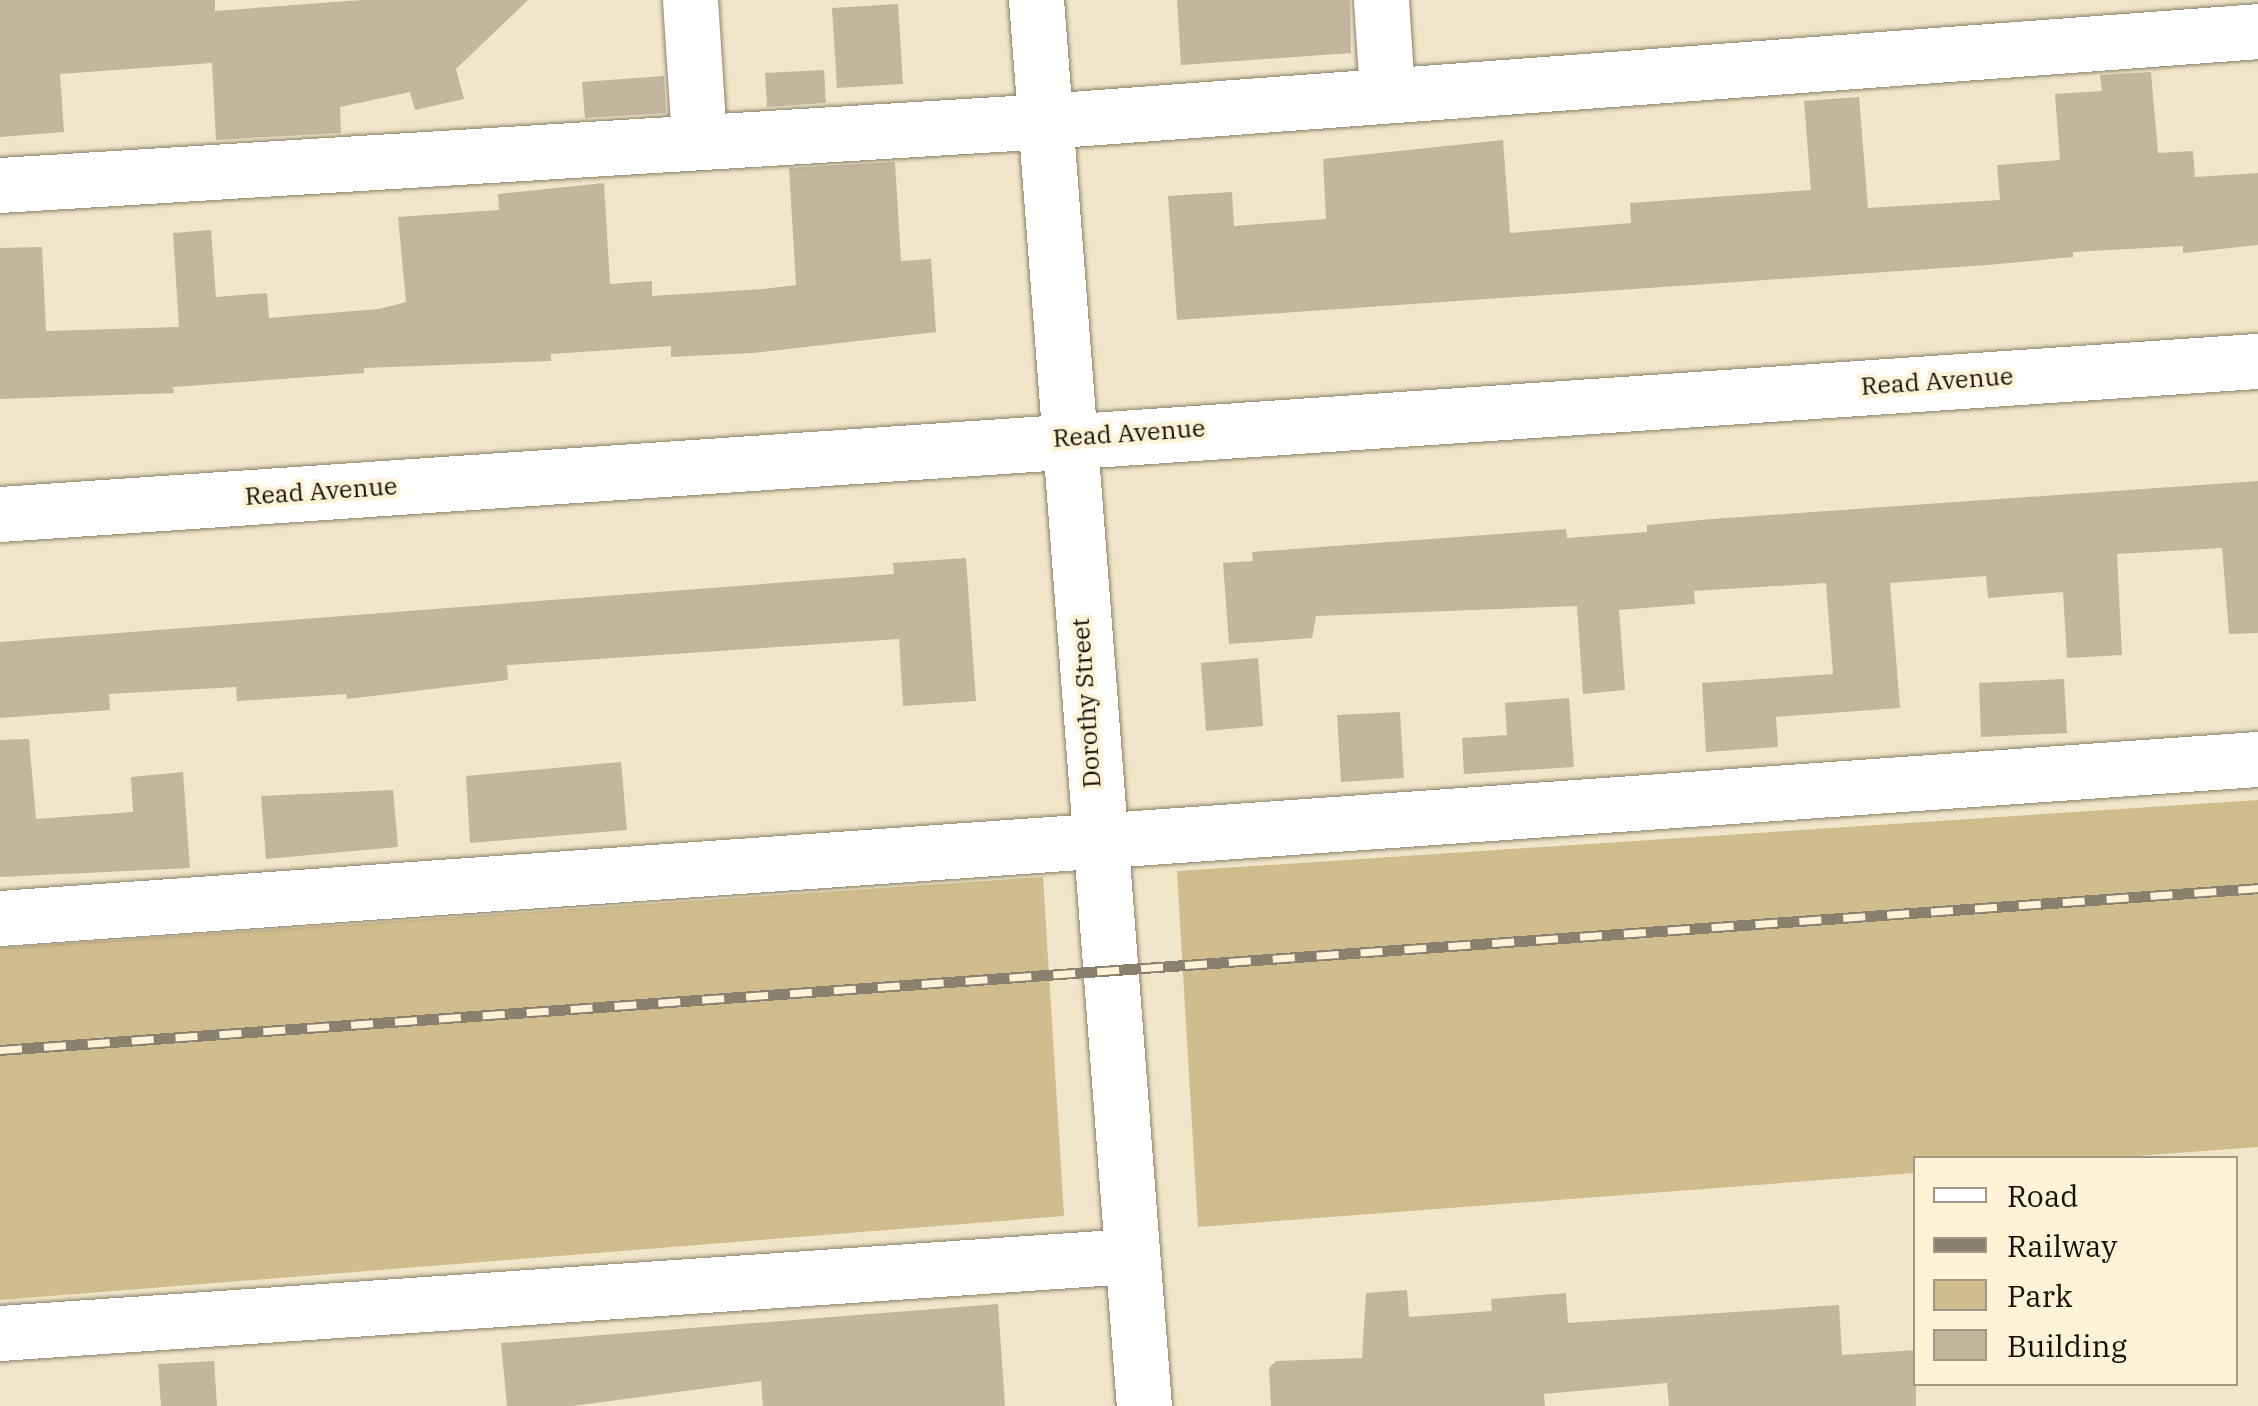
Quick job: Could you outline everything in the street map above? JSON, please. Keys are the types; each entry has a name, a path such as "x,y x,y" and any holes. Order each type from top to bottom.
{"street":[{"path":"690,0 699,141"},
{"name":"Dorothy Street","path":"1036,0 1096,842 1144,1406"},
{"path":"1381,0 1387,94"},
{"path":"0,185 1045,121 1387,94 2089,21 2258,31"},
{"name":"Read Avenue","path":"0,514 1068,437 2258,361"},
{"path":"0,918 2258,760"},
{"path":"0,1334 1130,1256"}],"green space":[{"path":"2258,800 2258,1147 2136,1156 1913,1156 1913,1173 1198,1227 1177,871"},
{"path":"1043,877 1064,1216 0,1300 0,948"}],"building":[{"path":"0,0 215,0 215,11 362,0 528,0 456,69 464,99 415,110 410,92 340,107 341,133 216,140 212,63 60,74 64,132 0,137"},
{"path":"1177,0 1350,0 1351,53 1181,65"},
{"path":"898,4 903,84 837,88 832,8"},
{"path":"824,70 826,103 767,107 765,73"},
{"path":"2151,72 2158,153 2193,151 2195,177 2258,173 2258,245 2183,253 2183,246 2073,252 2073,257 1988,265 1177,320 1168,196 1232,192 1234,226 1326,219 1323,159 1503,140 1510,233 1631,223 1630,203 1811,190 1804,101 1859,97 1868,208 2000,200 1997,165 2060,160 2055,94 2102,91 2100,75"},
{"path":"664,76 666,113 585,118 582,82"},
{"path":"895,162 901,261 931,259 936,332 753,353 671,357 671,346 551,354 551,361 364,368 364,373 173,387 174,393 0,399 0,248 42,247 46,331 179,327 173,233 211,230 216,297 267,293 269,318 379,309 406,302 398,217 499,210 498,194 604,183 610,284 652,281 652,296 763,289 796,285 789,168"},
{"path":"2258,481 2258,633 2229,634 2222,548 2117,554 2122,655 2067,658 2063,592 1988,598 1986,576 1890,583 1900,708 1776,717 1778,747 1706,752 1702,683 1833,674 1826,583 1694,591 1695,604 1619,610 1625,690 1583,694 1577,606 1316,616 1312,638 1229,644 1223,563 1253,561 1252,552 1566,529 1567,538 1647,532 1647,525 1712,519"},
{"path":"966,558 976,701 903,706 899,639 507,665 508,680 347,699 346,694 237,701 236,687 109,694 110,710 0,718 0,642 894,574 893,563"},
{"path":"1258,658 1263,726 1206,731 1201,663"},
{"path":"2064,679 2067,733 1981,737 1979,683"},
{"path":"1569,698 1574,767 1464,774 1462,738 1507,735 1505,703"},
{"path":"1400,712 1404,778 1341,782 1337,715"},
{"path":"29,739 36,819 133,812 131,777 183,772 190,868 0,877 0,740"},
{"path":"621,762 627,830 470,843 466,776"},
{"path":"393,790 398,847 266,859 261,796"},
{"path":"1407,1290 1409,1317 1492,1311 1491,1299 1566,1293 1568,1323 1839,1305 1842,1355 1913,1350 1916,1406 1669,1406 1667,1383 1544,1394 1545,1406 1271,1406 1269,1368 1276,1361 1362,1358 1366,1293"},
{"path":"998,1304 1005,1406 763,1406 761,1381 572,1406 507,1406 501,1343"},
{"path":"214,1361 217,1406 161,1406 158,1364"}],"railway":[{"path":"0,1050 2258,888"}]}
